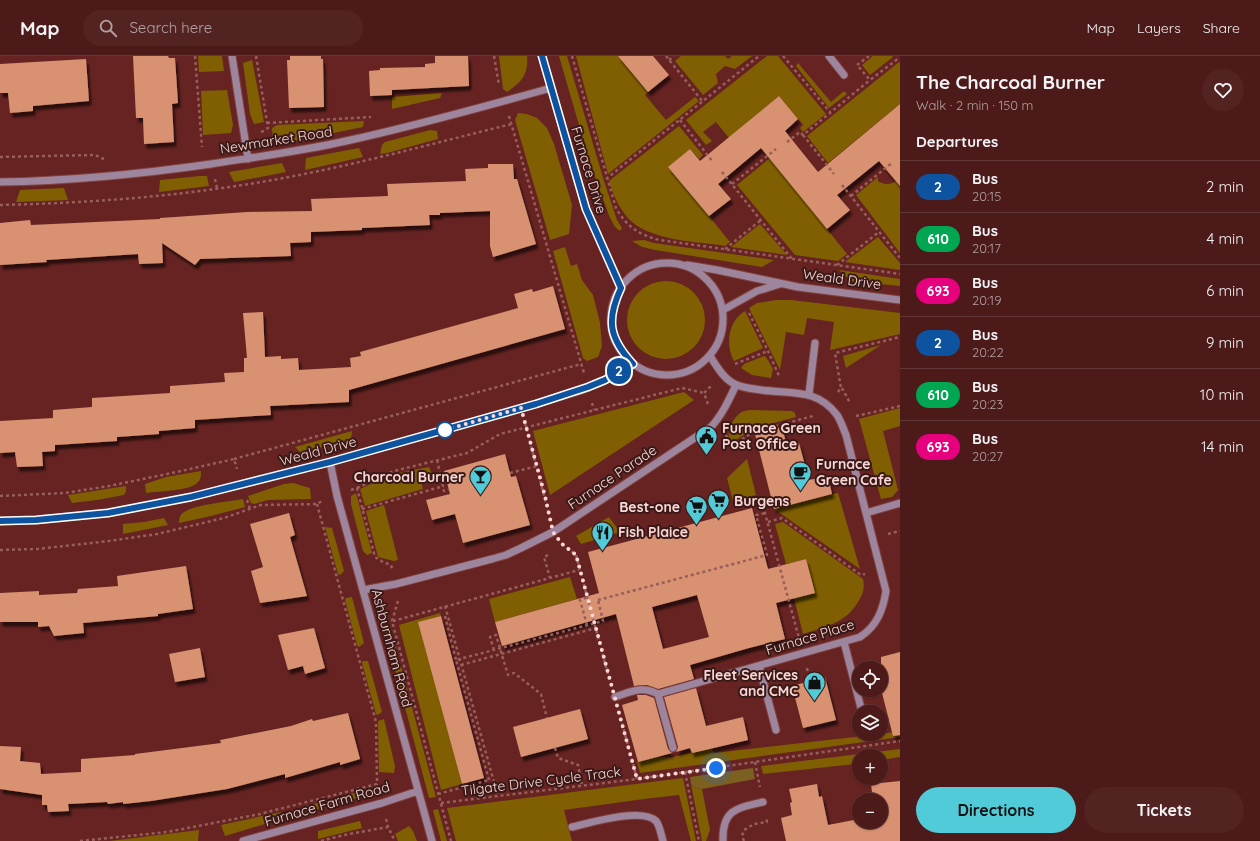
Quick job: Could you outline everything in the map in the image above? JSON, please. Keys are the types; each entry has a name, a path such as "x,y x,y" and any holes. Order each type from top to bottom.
{"street":[{"path":"232,56 248,159"},
{"name":"Furnace Drive","path":"542,56 586,209 621,288"},
{"path":"829,56 844,75"},
{"name":"Newmarket Road","path":"0,182 117,176 248,159 345,142 551,88"},
{"path":"663,263 679,264 708,280 717,294 723,310 723,327 718,342 710,356 697,367 681,374 664,375 648,372 633,364 619,346 614,336 611,320 614,304 621,288 632,276 646,267 663,263"},
{"name":"Weald Drive","path":"679,264 717,270 780,284 900,300"},
{"name":"Weald Drive","path":"723,310 757,290 780,284"},
{"path":"809,394 815,343"},
{"path":"710,356 722,374 736,385"},
{"name":"Weald Drive","path":"0,521 36,520 108,513 191,497 330,462 521,408 588,387 605,380 633,364"},
{"name":"Furnace Place","path":"658,694 860,637 867,632 879,617 883,608 886,591 846,435 838,416 820,398 809,394 778,392 736,385"},
{"name":"Furnace Parade","path":"364,590 396,584 506,555 553,532 711,427 728,404 736,385"},
{"name":"Ashburnham Road","path":"330,462 336,496 364,590 432,841"},
{"path":"866,512 900,503"},
{"path":"844,642 860,705"},
{"path":"759,666 776,730"},
{"path":"615,697 641,689 651,690 658,694 673,748"},
{"name":"Furnace Farm Road","path":"243,841 382,803 418,791"},
{"path":"723,841 722,829 727,816 742,806 763,802"},
{"path":"572,827 611,818 650,817 659,826 663,841"}],"path":[{"path":"195,56 202,148"},
{"path":"494,56 499,86 512,124 594,410"},
{"path":"572,56 606,179 616,208 622,220 637,232 660,240 900,274"},
{"path":"666,56 703,102"},
{"path":"669,60 674,56"},
{"path":"606,179 760,56"},
{"path":"783,56 830,112"},
{"path":"869,56 857,65 870,80"},
{"path":"802,135 899,58"},
{"path":"267,123 373,117"},
{"path":"680,120 713,162"},
{"path":"0,205 75,203 155,196 256,183 353,163 512,124"},
{"path":"787,142 800,132 834,174"},
{"path":"732,184 776,150"},
{"path":"0,157 95,155 106,160"},
{"path":"851,196 893,162"},
{"path":"722,172 792,259"},
{"path":"842,185 900,258"},
{"path":"725,249 761,220"},
{"path":"837,265 879,232"},
{"path":"742,299 768,351 779,378 778,392"},
{"path":"850,404 841,388 835,353 900,337"},
{"path":"0,496 65,493 172,473 234,459 581,364"},
{"path":"0,550 37,549 157,534 224,518 262,505 317,504 394,471 467,453 500,434 682,388 704,393"},
{"path":"828,405 841,388"},
{"path":"854,410 856,417 900,406"},
{"path":"521,408 553,532 562,544 576,555 579,570 584,580 637,779"},
{"path":"723,431 733,447 753,432 815,415 809,412"},
{"path":"234,459 250,509"},
{"path":"437,460 444,491 449,489"},
{"path":"510,473 537,466"},
{"path":"362,509 444,486"},
{"path":"357,488 375,557 382,562 391,565 399,597 392,621 451,841"},
{"path":"80,841 167,832 260,814 377,784 376,722 317,504"},
{"path":"763,506 810,681"},
{"path":"456,660 603,621 598,600 767,555 756,515 766,513"},
{"path":"768,522 782,518 861,575 881,570"},
{"path":"887,535 889,541"},
{"path":"556,549 562,544"},
{"path":"550,553 544,557 550,578"},
{"path":"392,621 579,570"},
{"path":"587,625 580,600 588,597"},
{"path":"445,606 497,796"},
{"path":"438,794 488,780 444,616"},
{"path":"461,665 596,628"},
{"path":"494,650 490,637 496,635 508,675 514,673 541,694 547,718"},
{"name":"Tilgate Drive Cycle Track","path":"422,807 441,803 637,779 900,741"},
{"path":"555,748 558,758 578,766 582,786"},
{"path":"685,772 699,841"},
{"path":"321,841 388,827"}],"shaded area":[{"path":"198,56 222,56 224,71 199,72"},
{"path":"499,56 527,56 527,68 523,77 507,92 503,89"},
{"path":"559,56 567,56 604,181 617,220 622,228 620,231 615,227 610,218 588,156"},
{"path":"576,56 618,56 648,92 645,95 666,120 695,97 699,101 608,174"},
{"path":"681,56 725,56 728,59 732,56 752,56 735,69 725,66 716,74 718,83 703,95 675,61"},
{"path":"767,56 778,56 826,114 803,132 800,128 803,125 779,96 729,138 716,122 703,132 712,141 706,145 686,120"},
{"path":"873,56 893,57 870,75 862,65"},
{"path":"252,60 264,122 254,124 250,114 243,63"},
{"path":"899,62 900,104 828,163 807,136"},
{"path":"798,63 831,102 844,91 847,94 829,108 796,66"},
{"path":"227,90 233,125 231,133 203,135 201,91"},
{"path":"442,93 440,98 392,109 392,97"},
{"path":"518,113 527,114 537,118 547,128 554,144 572,205 569,234 550,240 515,120"},
{"path":"364,121 363,127 300,140 286,142 273,140 272,128 277,125"},
{"path":"679,126 703,155 699,159 690,149 669,167 730,242 725,246 673,239 647,231 636,225 627,217 618,204 612,191 609,181"},
{"path":"430,130 437,131 438,139 380,154 382,145 385,142"},
{"path":"359,148 363,157 305,170 306,158"},
{"path":"770,158 847,254 838,261 795,255 737,185"},
{"path":"282,163 286,172 234,182 229,172"},
{"path":"207,176 209,186 159,192 160,180"},
{"path":"878,177 878,181 885,184 896,181 900,187 900,253 856,195"},
{"path":"64,188 68,200 16,202 20,190"},
{"path":"760,224 787,255 731,247"},
{"path":"878,237 900,263 900,270 845,262"},
{"path":"644,240 654,243 774,260 762,267 655,250 642,247 632,241"},
{"path":"565,247 571,266 577,264 582,280 593,295 600,323 602,346 598,357 587,361 583,358 553,251"},
{"path":"839,270 900,279 900,286 851,281"},
{"path":"666,281 681,284 694,292 702,305 705,320 702,335 694,348 681,356 666,359 651,356 638,348 630,335 627,320 630,305 638,292 651,284"},
{"path":"776,300 791,300 900,313 900,334 830,350 834,322 807,318 804,335 786,332 780,370 749,308 757,303"},
{"path":"745,311 763,348 734,361 731,355 729,341 730,334 735,321 739,315"},
{"path":"881,345 846,368 843,356"},
{"path":"764,356 773,369 771,378 752,375 741,368 744,364"},
{"path":"684,392 694,400 550,495 533,431"},
{"path":"900,408 900,426 883,431 898,490 892,497 881,499 859,419"},
{"path":"751,410 792,411 795,413 796,417 754,428 733,442 729,437 729,434 733,421 742,412"},
{"path":"352,431 351,439 301,453 295,447"},
{"path":"747,459 756,495 733,501 727,478"},
{"path":"429,467 432,474 420,478 423,489 365,506 360,489 393,474"},
{"path":"201,471 199,481 193,486 146,493 145,484 166,477"},
{"path":"293,483 310,488 311,499 268,500 254,504 251,503 248,496 284,484"},
{"path":"126,486 124,495 97,500 72,503 68,495"},
{"path":"356,493 372,553 367,555 363,551 351,504 351,496"},
{"path":"838,493 860,569 774,509"},
{"path":"243,499 245,507 179,523 182,514 190,509 204,505"},
{"path":"384,505 398,560 394,561 378,557 366,511"},
{"path":"609,517 620,532 581,544 576,536"},
{"path":"164,518 168,525 123,534 123,524"},
{"path":"783,522 863,579 864,588 858,602 841,620 803,634 792,590 800,588 803,596 815,593 806,559 786,564 775,524"},
{"path":"325,527 332,528 344,571 340,575 338,574"},
{"path":"570,577 577,599 495,622 489,599"},
{"path":"352,597 364,643 359,647 357,645 345,600 346,598"},
{"path":"440,613 441,616 419,622 462,784 441,790 399,625"},
{"path":"390,625 436,797 429,798 384,628"},
{"path":"363,661 368,661 382,712 378,715 376,714 362,663"},
{"path":"384,719 395,766 394,773 379,772 378,721"},
{"path":"900,731 900,737 888,739 888,733"},
{"path":"852,737 852,741 871,741 640,773 637,762 657,757 673,757 711,748 714,753"},
{"path":"900,749 900,757 888,759 888,750"},
{"path":"852,755 852,764 763,774 761,766"},
{"path":"753,768 755,779 702,789 696,788 691,784 690,777"},
{"path":"683,778 696,841 691,841 679,795 564,810 572,841 456,841 447,808"},
{"path":"691,784 696,788 702,789 710,830 706,841 702,841"},
{"path":"357,792 358,798 311,811 306,806"},
{"path":"438,809 447,841 441,841 433,810"},
{"path":"281,812 281,819 225,836 221,825"},
{"path":"360,821 362,828 318,839 318,831"},
{"path":"409,826 417,841 398,841 395,834"},
{"path":"199,830 198,841 110,841"}],"building":[{"path":"133,56 168,56 169,58 175,58 178,103 172,104 174,142 144,144 143,118 136,118"},
{"path":"290,56 321,56 321,59 323,59 324,107 289,108 287,60 290,60"},
{"path":"435,56 468,56 469,86 392,90 392,95 370,96 369,71 380,70 380,68 425,67 425,64 435,63"},
{"path":"618,56 653,56 669,75 648,92"},
{"path":"86,59 89,101 33,106 33,111 10,113 8,93 0,93 0,64"},
{"path":"779,96 798,119 785,131 818,172 900,104 900,186 879,161 837,195 850,210 827,229 761,148 718,184 731,199 709,216 668,167 690,149 700,161"},
{"path":"488,164 513,164 514,179 517,179 536,244 493,257 490,246 490,211 440,213 440,215 429,215 430,225 311,232 311,242 290,243 291,256 200,259 195,265 162,243 163,263 139,264 138,254 46,260 47,262 0,265 0,223 30,220 31,225 160,219 247,212 312,211 311,199 388,196 387,184 466,181 465,169 488,168"},
{"path":"553,286 565,329 349,390 349,402 270,406 271,415 195,420 195,428 159,431 159,434 117,437 117,441 55,445 55,451 42,452 43,466 17,467 15,452 0,453 0,421 53,418 53,410 92,407 92,398 170,393 170,386 225,382 224,373 244,372 244,358 247,358 243,313 263,312 265,357 281,356 281,359 298,358 299,370 351,367 350,358 361,356 360,352 518,308 514,294 532,289 533,292"},
{"path":"782,427 787,446 799,443 809,480 828,476 832,494 774,509 755,434"},
{"name":"Charcoal Burner","path":"505,454 511,477 516,476 530,525 463,543 455,514 432,520 426,500 450,494 444,471"},
{"path":"752,508 768,569 806,559 815,593 776,603 785,639 690,665 694,679 658,689 647,685 634,686 616,614 502,646 495,622 599,593 588,552","holes":["697,595 709,637 663,649 652,607"]},
{"path":"289,513 295,535 290,537 307,596 260,603 251,571 263,567 250,524"},
{"path":"186,566 193,609 158,614 158,616 83,623 84,633 54,636 49,626 38,627 38,622 0,622 0,593 39,591 39,595 77,593 78,589 118,586 117,576"},
{"path":"441,616 484,778 462,784 418,622"},
{"path":"314,628 325,668 305,674 303,666 288,670 278,635"},
{"path":"200,648 205,677 175,682 169,654"},
{"path":"900,652 900,735 893,736 888,716 888,705 885,705 883,697 888,697 888,661 881,661 881,657"},
{"name":"Fleet Services and CMC","path":"825,677 836,720 803,728 792,686"},
{"path":"696,688 706,726 743,717 748,740 692,753 690,748 676,752 678,747 664,697"},
{"path":"637,695 646,695 654,698 668,749 672,753 638,762 622,705 638,700"},
{"path":"580,709 588,739 521,757 513,727"},
{"path":"348,713 360,759 340,765 340,762 285,778 285,774 227,789 151,801 123,804 123,802 108,804 107,802 68,804 69,811 48,812 47,805 42,805 42,795 0,789 0,746 21,747 20,761 40,763 41,774 81,772 81,759 135,755 221,743 220,740 291,726 312,719 313,721"},
{"path":"900,781 900,841 786,841 781,818 792,815 790,803 792,802 789,789 817,784 819,797 822,796 828,825 852,820 852,829 888,829 888,793 872,793 871,785 888,785 888,782"}],"bus line":[{"name":"2","path":"0,521 36,520 108,513 191,497 330,462 536,404 582,390 605,380 633,364 622,351 614,336 611,320 614,304 621,288 586,209 542,56"}],"place":[{"name":"Furnace Green Post Office","path":"707,456"},
{"name":"Furnace Green Cafe","path":"801,492"},
{"name":"Charcoal Burner","path":"480,496"},
{"name":"Burgens","path":"719,520"},
{"name":"Best-one","path":"696,526"},
{"name":"Fish Plaice","path":"602,552"},
{"name":"Fleet Services and CMC","path":"814,702"}],"route":[{"path":"445,430 521,408 545,496 553,532 562,544 576,555 579,570 584,580 637,779 716,768"}]}
